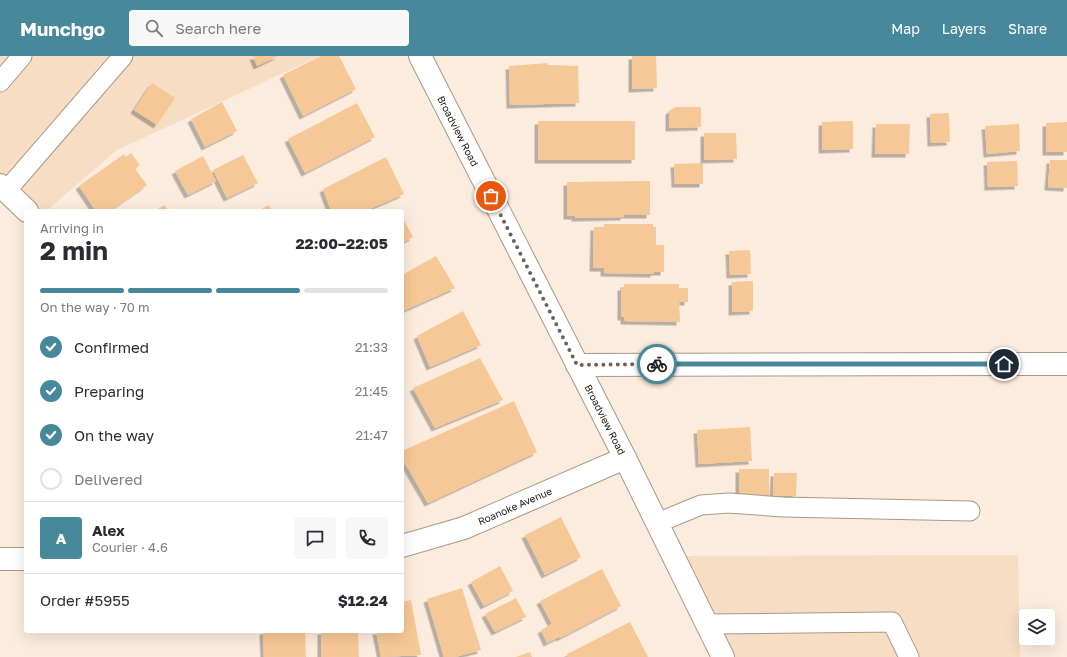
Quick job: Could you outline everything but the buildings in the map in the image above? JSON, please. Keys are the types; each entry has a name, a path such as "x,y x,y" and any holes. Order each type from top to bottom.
{"street":[{"name":"Broadview Road","path":"420,56 625,458 723,657"},
{"path":"3,188 25,209"},
{"path":"577,365 1067,364"},
{"name":"Roanoke Avenue","path":"404,545 464,528 625,458"},
{"path":"0,559 24,559"}],"lane":[{"path":"0,82 22,56"},
{"path":"3,188 123,56"},
{"path":"657,523 701,505 729,503 783,508 970,511"},
{"path":"706,624 892,622 909,657"}],"shaded area":[{"path":"0,56 320,56 117,150 48,209 25,209 0,185"},
{"path":"1018,555 1020,657 723,657 673,556"}],"way so far":[{"path":"491,196 577,365 657,364"}],"route":[{"path":"657,364 1004,364"}]}
